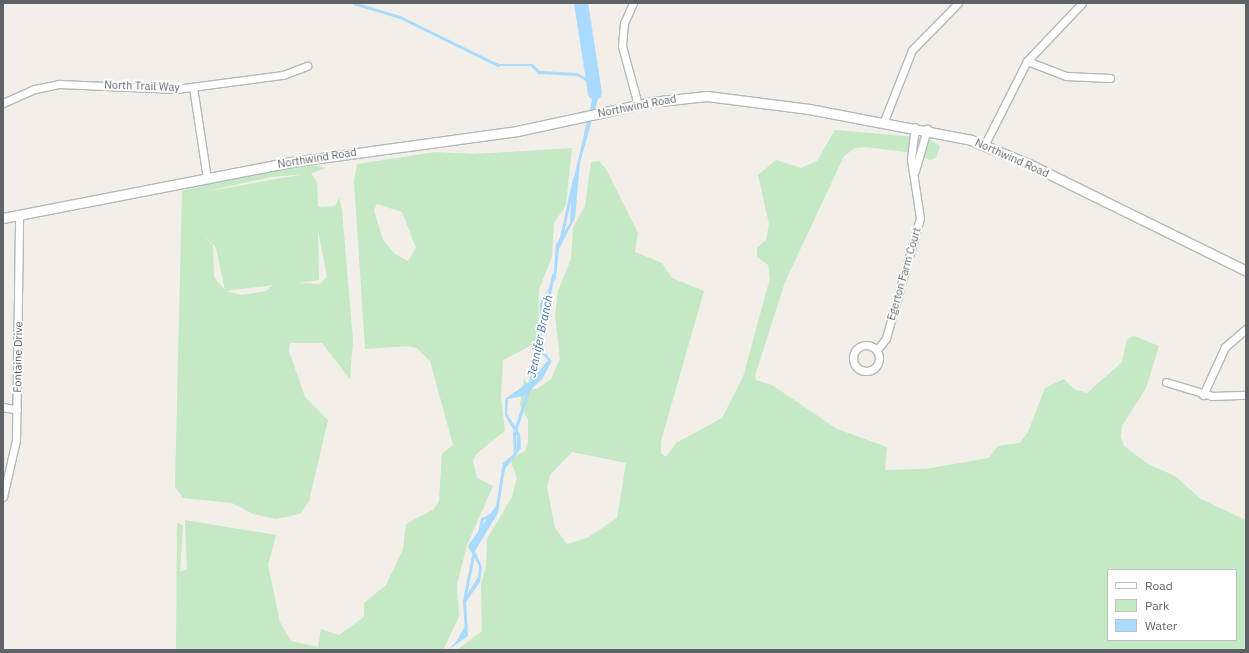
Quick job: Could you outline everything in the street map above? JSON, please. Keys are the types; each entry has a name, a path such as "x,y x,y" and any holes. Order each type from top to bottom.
{"street":[{"path":"633,3 624,23 622,46 638,105"},
{"path":"884,121 912,50 958,3"},
{"path":"985,144 1027,61 1082,3"},
{"path":"1027,61 1066,76 1110,78"},
{"name":"North Trail Way","path":"3,103 35,88 59,84 193,87 283,76 307,66"},
{"path":"193,87 207,178"},
{"name":"Northwind Road","path":"3,218 207,178 572,119 685,96 718,97 884,121 927,129 985,144 1246,271"},
{"name":"Egerton Farm Court","path":"877,350 886,338 918,225 915,171 911,159 915,127"},
{"name":"Egerton Farm Court","path":"915,171 927,129"},
{"name":"Fontaine Drive","path":"3,497 13,462 17,410 19,216"},
{"path":"1203,395 1225,347 1246,329"},
{"path":"1166,382 1203,395 1246,395"},
{"path":"3,407 17,410"}],"green space":[{"path":"835,130 927,138 940,146 936,158 930,160 914,153 866,147 855,148 844,156 785,282 755,376 756,380 772,385 837,429 887,447 885,470 925,469 989,458 998,446 1020,443 1028,432 1045,388 1064,379 1074,389 1087,393 1122,362 1127,339 1134,336 1159,346 1146,388 1122,426 1121,437 1124,446 1148,464 1175,476 1201,499 1246,520 1246,650 457,650 482,631 481,584 486,566 487,539 512,497 517,478 510,459 525,451 528,441 528,420 520,405 524,378 531,389 537,389 551,379 560,359 555,315 558,291 571,259 573,228 585,206 591,162 599,161 606,169 638,233 635,252 662,263 672,278 704,291 661,441 661,453 666,457 676,443 722,418 743,377 770,278 768,265 757,257 757,248 766,240 769,224 758,175 776,160 801,168 817,161","holes":["572,452 626,463 617,518 587,538 567,544 555,528 547,487 550,475"]},
{"path":"572,148 566,205 554,223 552,257 539,289 538,342 503,360 501,397 505,431 476,454 473,461 477,478 493,486 467,545 457,585 459,617 443,650 176,650 177,523 183,525 180,572 187,569 185,520 276,535 268,565 280,622 291,641 318,647 321,629 339,635 364,617 364,603 386,585 403,549 406,524 434,509 439,501 442,454 453,445 430,361 417,348 408,346 365,349 354,181 357,164 436,152 473,154","holes":["377,204 402,212 416,248 408,261 395,254 383,240 374,210"]},
{"path":"310,165 326,168 311,173 317,182 318,207 335,206 339,198 342,209 353,340 350,379 322,343 290,343 289,351 305,397 328,420 309,501 300,514 276,519 253,514 232,503 183,498 175,487 182,191 240,176","holes":["305,174 203,192 271,177","318,230 327,277 320,284 298,283 319,280","203,234 216,248 225,290 214,277 213,246","273,285 266,291 242,295 226,291"]}],"water":[{"name":"Jennifer Branch","path":"578,3 584,3 580,15 591,39 599,95 580,163 575,218 559,249 556,278 543,299 542,313 547,325 540,329 541,348 552,361 542,379 524,396 508,399 507,414 520,434 521,448 505,469 498,513 475,551 482,567 480,582 466,602 468,636 448,650 465,632 463,601 478,577 479,566 468,546 496,506 503,463 517,451 517,436 505,415 505,399 533,379 548,360 539,351 540,303 553,281 556,244 570,223 572,186 594,91 589,41 580,24"}],"waterway":[{"path":"354,3 400,17 498,65 532,65 539,72 577,74 594,83"},
{"name":"Jennifer Branch","path":"581,3 595,93"},
{"name":"Jennifer Branch","path":"560,242 574,179"},
{"name":"Jennifer Branch","path":"530,383 553,275"},
{"name":"Jennifer Branch","path":"515,454 514,434 529,388"},
{"name":"Jennifer Branch","path":"479,533 482,519 495,512"},
{"name":"Jennifer Branch","path":"464,601 473,555"},
{"name":"Jennifer Branch","path":"459,639 466,626"}]}
